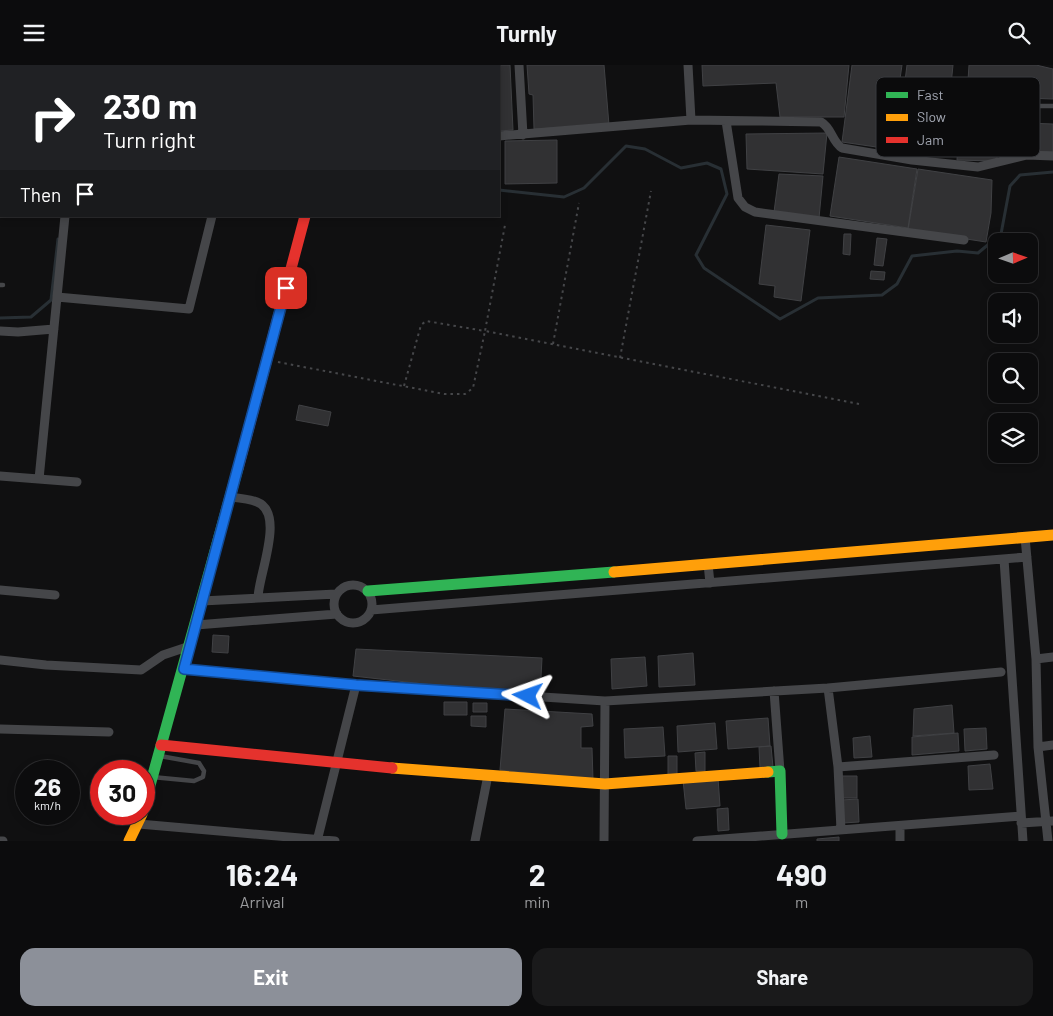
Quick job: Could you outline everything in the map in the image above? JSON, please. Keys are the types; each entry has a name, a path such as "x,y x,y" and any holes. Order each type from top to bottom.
{"street":[{"path":"519,65 523,135"},
{"path":"688,65 691,120"},
{"path":"500,136 691,120 820,122 826,125 835,144 842,148 876,154"},
{"path":"726,121 738,198 745,207 755,212 964,240"},
{"path":"1040,156 1053,156"},
{"path":"894,157 978,167 1019,157"},
{"path":"39,479 65,217"},
{"path":"57,297 189,309 212,217"},
{"path":"155,767 196,625 305,217"},
{"path":"0,331 18,332 54,329"},
{"path":"0,476 78,482"},
{"path":"230,497 258,502 268,512 271,527 258,587 258,598"},
{"path":"368,591 888,550 1053,535"},
{"path":"1025,537 1036,659 1038,747 1050,821 1048,841"},
{"path":"371,610 1027,557"},
{"path":"1004,559 1023,841"},
{"path":"708,563 710,583"},
{"path":"202,601 336,594 349,585 359,585 368,591 372,600 371,610 365,619 356,623 345,621 337,614 334,605 336,594"},
{"path":"0,590 55,595"},
{"path":"196,625 337,614"},
{"path":"0,660 46,665 141,670 163,655 190,646"},
{"path":"1036,659 1053,657"},
{"path":"184,669 356,685 605,701 828,688 1002,672"},
{"path":"317,840 356,685"},
{"path":"828,688 838,767 840,830"},
{"path":"774,691 780,771 782,834"},
{"path":"604,841 605,701"},
{"path":"0,729 109,732"},
{"path":"1038,747 1053,745"},
{"path":"160,751 605,784 780,771"},
{"path":"838,767 994,755"},
{"path":"475,841 488,775"},
{"path":"697,841 900,826 1021,820 1050,821"},
{"path":"155,821 335,841"},
{"path":"129,841 137,825"},
{"path":"900,826 900,841"}],"lane":[{"path":"1040,106 1053,106"},
{"path":"155,777 194,781 203,777 204,771 199,763 160,751"}],"path":[{"path":"620,358 650,191"},
{"path":"553,345 578,203"},
{"path":"267,359 444,394 470,393 473,388 485,331 505,225"},
{"path":"404,386 421,325 426,321 859,404"}],"building":[{"path":"500,65 510,65 513,130 500,131"},
{"path":"527,65 604,65 609,125 534,129 533,95 529,94"},
{"path":"702,65 849,65 844,117 780,117 776,83 703,86"},
{"path":"852,65 902,65 900,77 876,77 876,147 842,142"},
{"path":"907,65 953,65 952,77 906,77"},
{"path":"969,65 1036,65 1053,69 1053,99 1040,99 1040,77 968,77"},
{"path":"1040,124 1053,124 1053,152 1040,152"},
{"path":"827,133 823,174 747,169 746,134"},
{"path":"557,140 557,183 505,184 505,141"},
{"path":"839,157 917,169 908,228 830,216"},
{"path":"957,157 998,157 993,161 957,160"},
{"path":"918,169 992,180 991,213 986,242 908,230"},
{"path":"779,174 823,176 819,218 774,212"},
{"path":"766,225 810,230 801,301 774,297 775,286 759,284"},
{"path":"844,234 851,234 850,255 843,254"},
{"path":"877,238 887,239 883,266 874,265"},
{"path":"871,271 885,272 884,280 870,279"},
{"path":"299,405 331,412 328,426 296,420"},
{"path":"213,635 229,636 228,653 212,652"},
{"path":"356,649 542,658 540,697 353,676"},
{"path":"693,653 695,685 659,687 658,656"},
{"path":"645,657 647,686 612,689 611,659"},
{"path":"444,702 467,702 467,715 444,715"},
{"path":"473,703 487,703 487,712 473,712"},
{"path":"952,705 954,733 913,736 914,709"},
{"path":"505,709 592,714 593,726 581,727 581,748 592,748 593,780 500,770"},
{"path":"471,716 486,716 486,727 471,726"},
{"path":"768,718 770,746 728,749 726,721"},
{"path":"715,723 717,749 678,752 677,726"},
{"path":"663,727 665,756 625,758 624,729"},
{"path":"986,728 987,749 965,751 964,729"},
{"path":"958,733 959,751 912,755 912,737"},
{"path":"870,736 872,757 854,758 853,738"},
{"path":"771,746 773,767 760,768 759,747"},
{"path":"705,752 705,771 696,771 695,753"},
{"path":"668,756 677,756 677,775 668,775"},
{"path":"990,764 993,789 969,790 968,766"},
{"path":"841,776 857,776 857,798 841,798"},
{"path":"718,778 720,806 686,809 683,780"},
{"path":"858,799 859,822 843,823 841,800"},
{"path":"728,808 729,830 718,831 717,809"},
{"path":"839,837 839,841 817,841 817,839"}],"waterway":[{"path":"500,190 564,197 584,188 626,146 645,149 681,168 707,163 721,169 727,194 696,255 704,268 780,319 818,298 882,295 897,284 912,256 957,251 978,253 1001,234 1010,186 1020,175 1053,172"},
{"path":"0,318 31,317 51,300 58,239"}],"traffic: fast":[{"path":"155,767 238,468"},
{"path":"368,591 614,572"},
{"path":"768,772 780,771 782,834"}],"traffic: slow":[{"path":"614,572 1053,535"},
{"path":"392,768 605,784 768,772"},
{"path":"129,841 137,825"}],"traffic: jam":[{"path":"238,468 305,217"},
{"path":"161,745 392,768"}],"route":[{"path":"286,288 184,669 356,685 528,696"}]}
